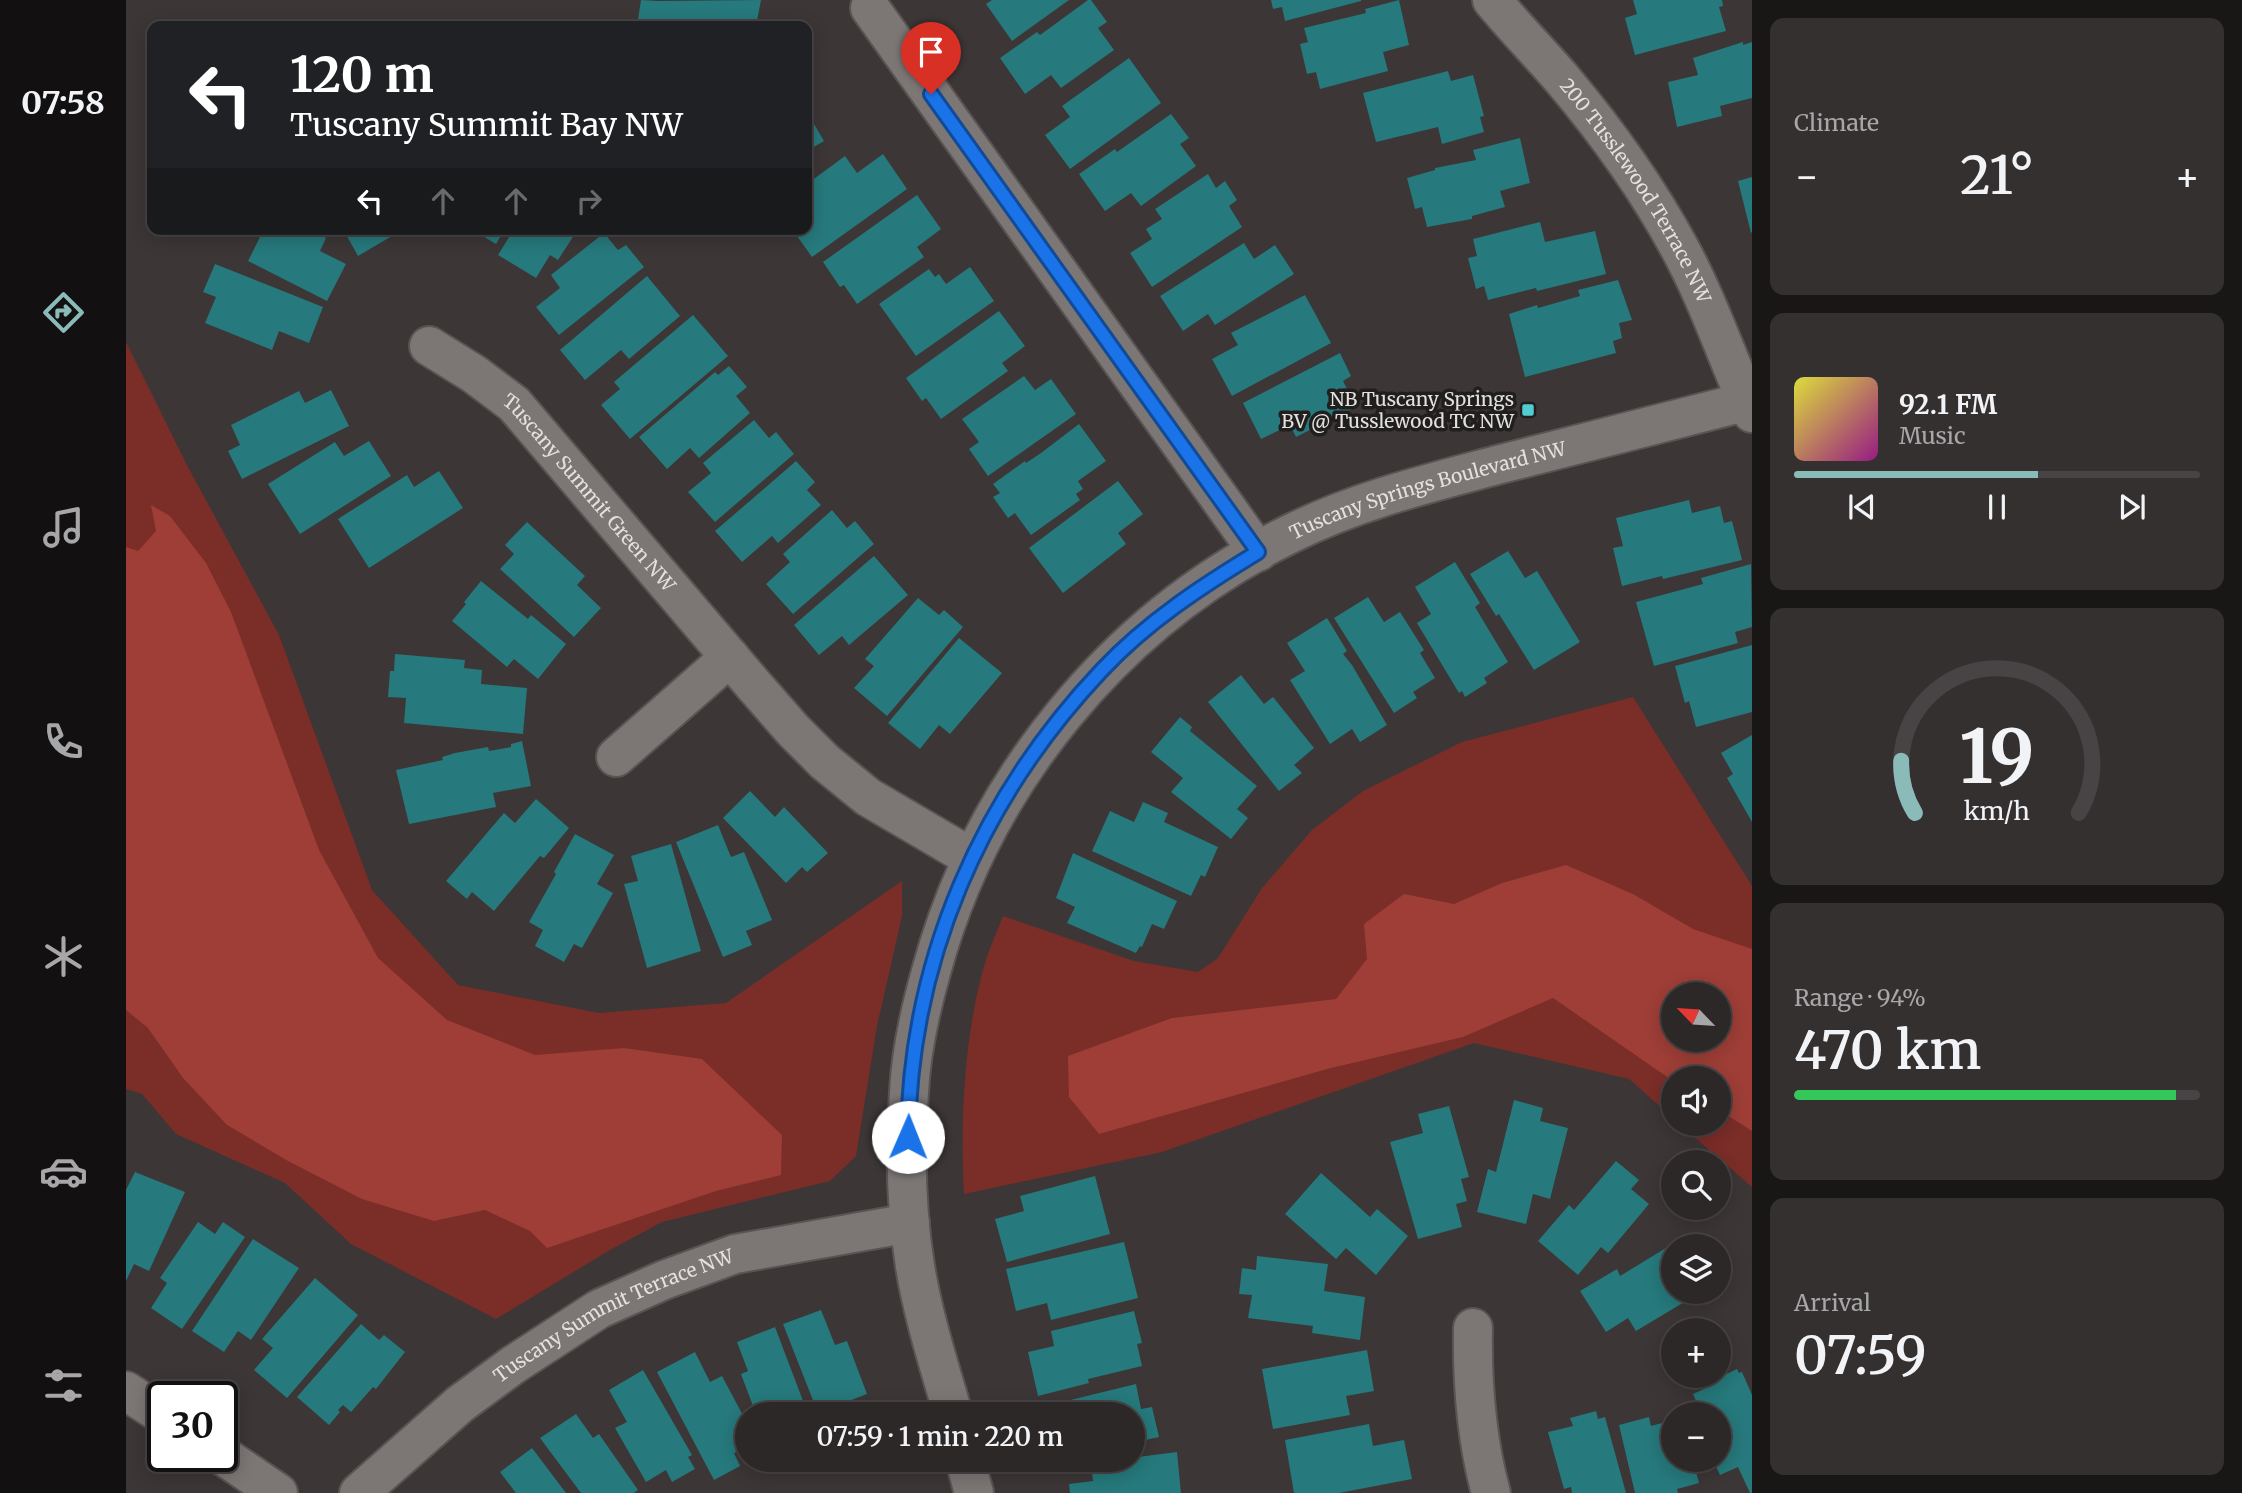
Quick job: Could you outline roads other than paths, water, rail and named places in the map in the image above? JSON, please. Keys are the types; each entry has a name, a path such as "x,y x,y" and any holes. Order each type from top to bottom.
{"street":[{"name":"200 Tusslewood Terrace NW","path":"1492,0 1563,80 1655,205 1707,303 1750,405"},
{"path":"870,8 1258,552"},
{"name":"Tuscany Summit Green NW","path":"429,346 474,374 514,404 793,730 825,762 868,797 972,859"},
{"name":"Tuscany Springs Boulevard NW","path":"950,1402 915,1266 911,1223 909,1089 918,1019 941,935 972,859 1007,793 1043,739 1103,668 1161,617 1197,589 1291,533 1346,509 1420,484 1750,405"},
{"path":"617,757 730,657"},
{"name":"Tuscany Summit Terrace NW","path":"359,1493 460,1404 513,1365 599,1309 664,1280 735,1254 911,1223"},
{"path":"1473,1328 1472,1379 1476,1423 1491,1493"},
{"path":"126,1391 147,1405"},
{"path":"238,1466 278,1493"},
{"path":"968,1472 974,1493"}],"place":[{"name":"NB Tuscany Springs BV @ Tusslewood TC NW","path":"1528,410"}]}
